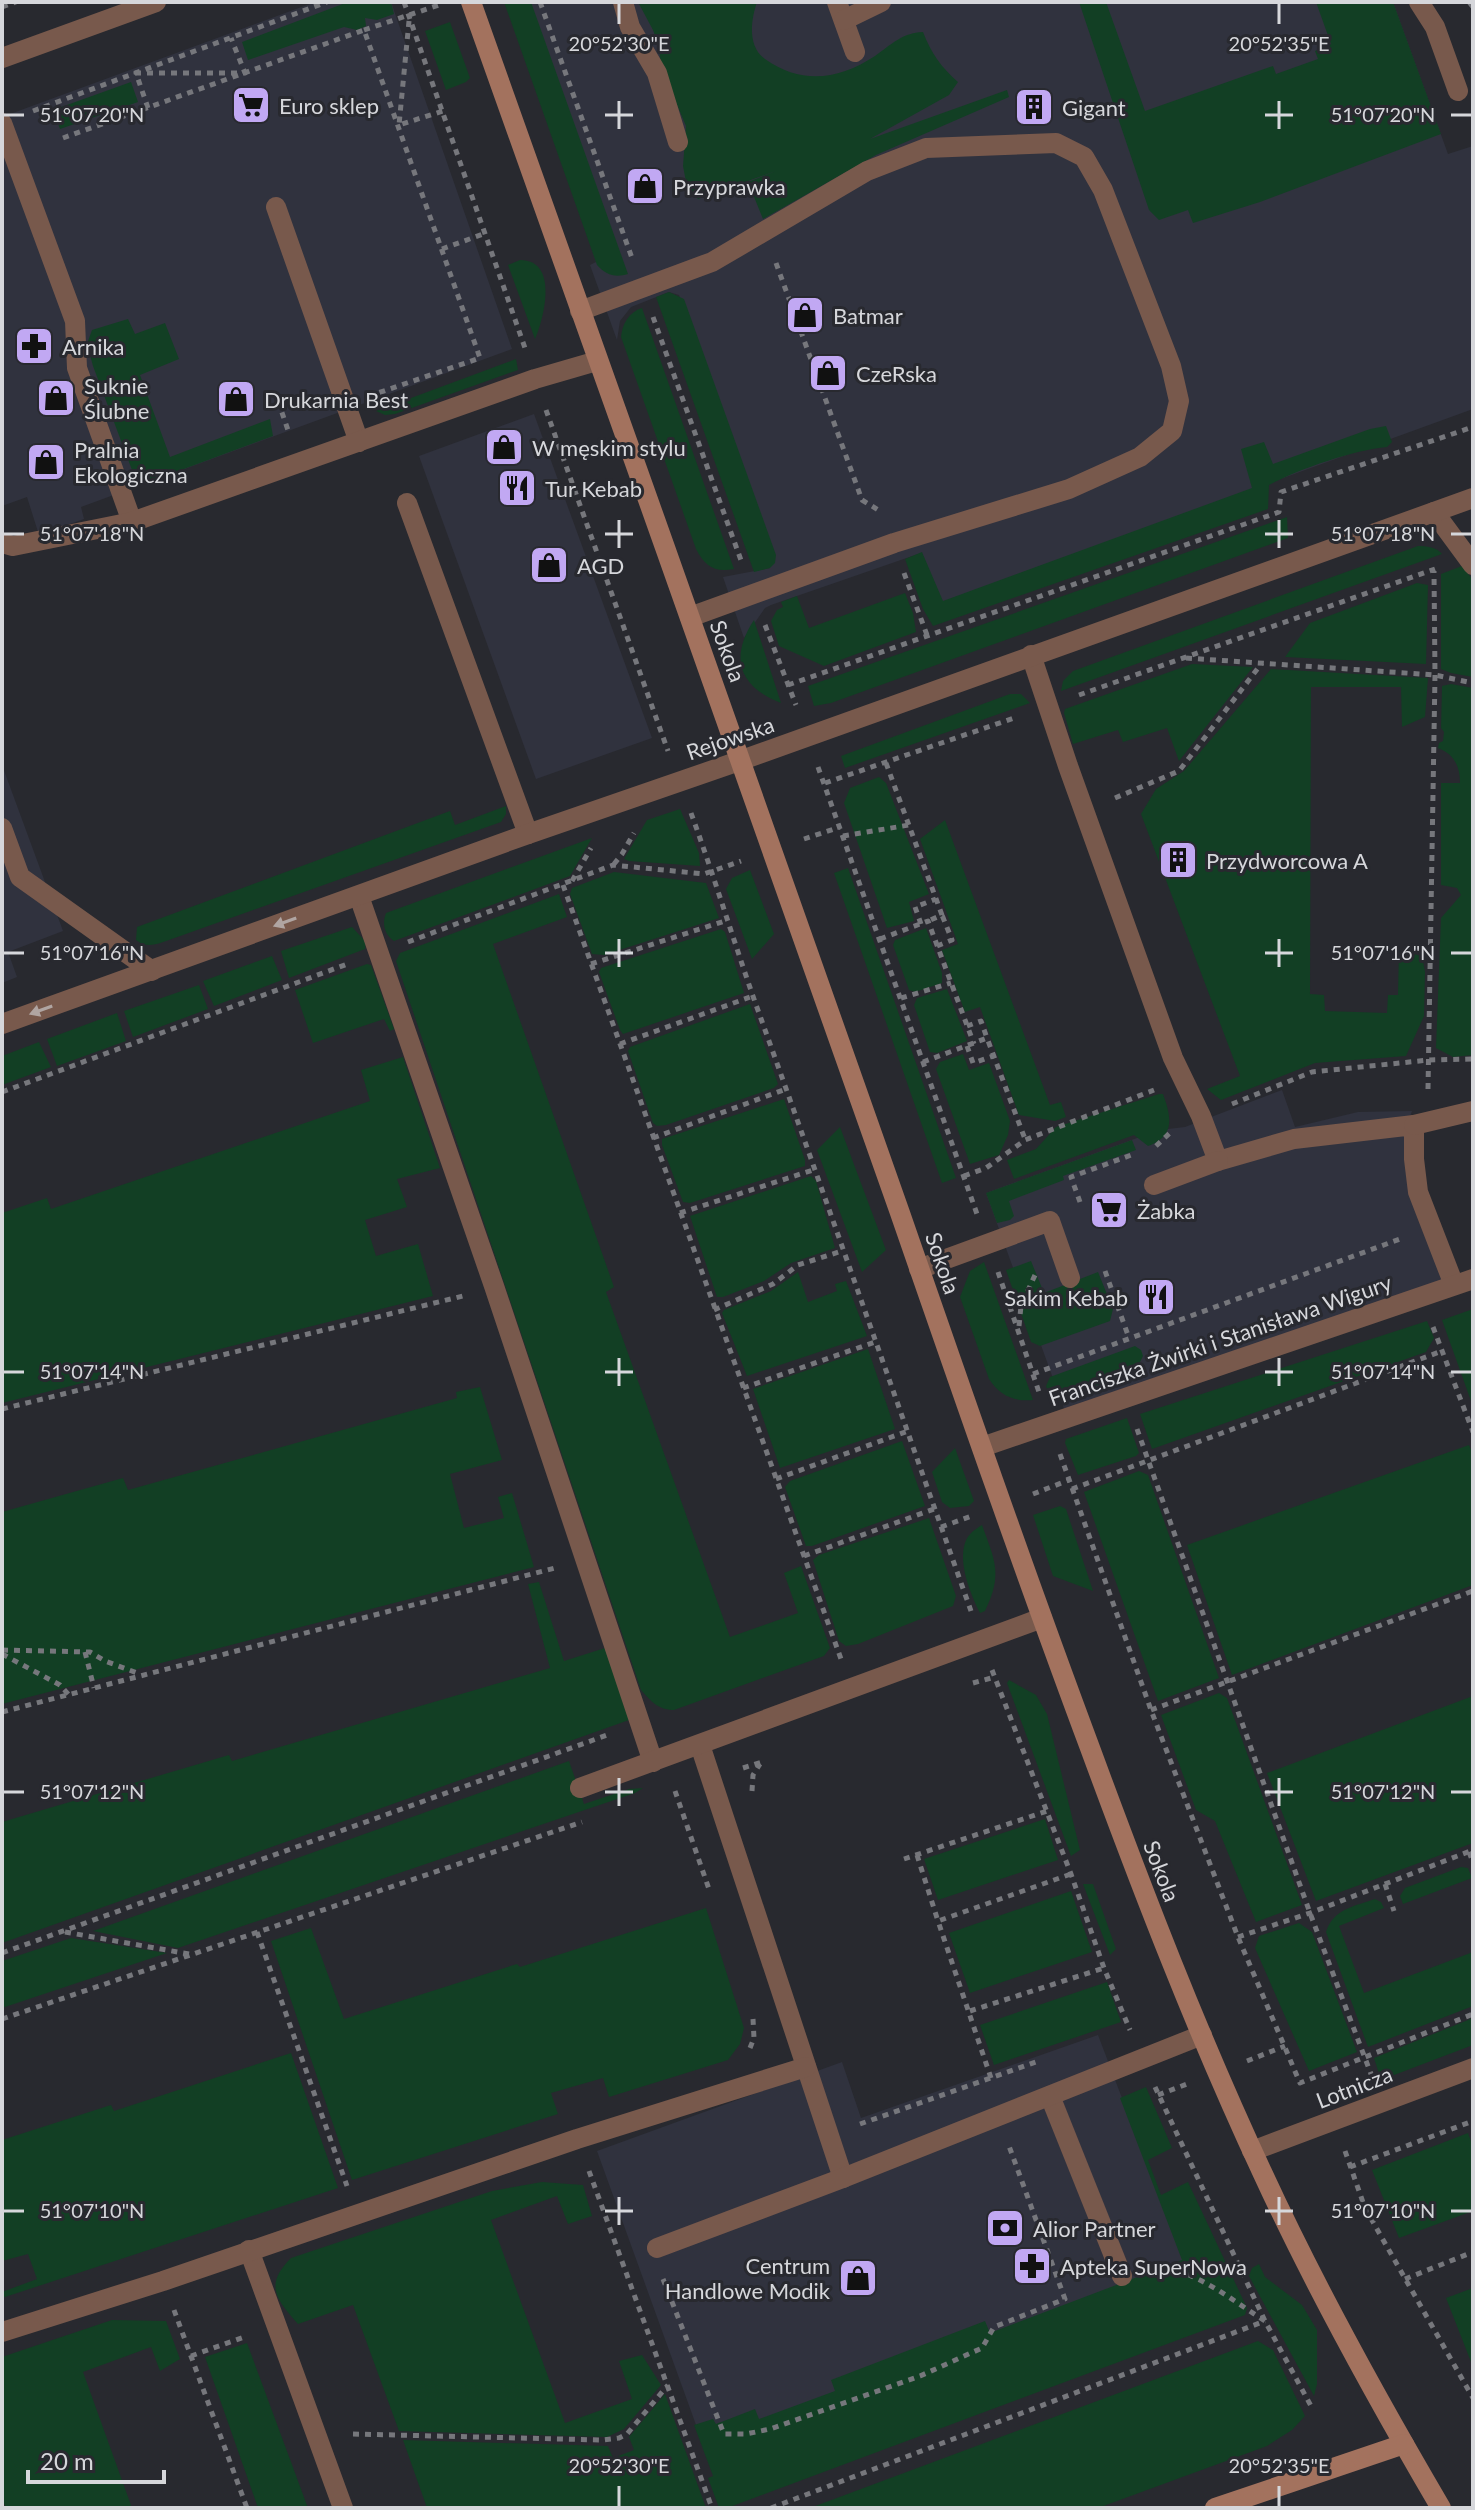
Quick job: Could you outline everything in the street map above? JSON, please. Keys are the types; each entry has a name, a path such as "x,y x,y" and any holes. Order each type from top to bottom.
{"street":[{"path":"2,58 156,2"},
{"name":"Sokola","path":"471,2 742,760 1042,1618 1135,1871 1252,2151 1356,2360 1441,2508"},
{"path":"623,2 630,27 657,73 678,142"},
{"path":"855,52 840,11 881,2"},
{"path":"1419,2 1435,27 1458,91"},
{"path":"2,123 75,321 77,368 132,522"},
{"path":"580,311 712,262 867,171 926,148 1056,143 1084,157 1103,190 1171,366 1179,401 1172,431 1140,457 1069,489 894,543 690,617"},
{"path":"276,207 359,442"},
{"path":"2,543 13,546 132,522 535,379 597,361"},
{"name":"Rejowska","path":"2,1024 1473,498"},
{"path":"407,503 528,834"},
{"path":"1434,512 1469,561"},
{"path":"1031,655 1173,1058 1201,1116 1218,1161"},
{"path":"2,828 20,877 152,971"},
{"path":"359,896 494,1286 653,1762"},
{"path":"1154,1185 1218,1161 1294,1139 1414,1125 1473,1111"},
{"path":"1414,1125 1418,1192 1431,1227 1464,1282"},
{"path":"919,1269 1050,1221 1070,1278"},
{"name":"Franciszka Żwirki i Stanisława Wigury","path":"982,1447 1464,1282"},
{"path":"580,1788 1042,1618"},
{"path":"700,1745 843,2178"},
{"path":"657,2248 843,2178 1202,2035"},
{"path":"2,2332 163,2281 577,2139 806,2067"},
{"name":"Lotnicza","path":"1252,2151 1473,2068"},
{"path":"1050,2096 1122,2276"},
{"path":"249,2250 343,2508"},
{"path":"1215,2508 1404,2444"}],"path":[{"path":"2,7 16,2"},
{"path":"32,112 327,2"},
{"path":"1469,2 1473,7"},
{"path":"63,138 446,3"},
{"path":"399,125 409,16"},
{"path":"346,405 480,358 364,30"},
{"path":"231,38 245,73"},
{"path":"136,73 245,73"},
{"path":"136,73 148,108"},
{"path":"399,125 443,111"},
{"path":"765,232 862,500 882,512 927,635"},
{"path":"442,249 486,233"},
{"path":"278,401 289,434"},
{"path":"788,685 1279,512 1281,492 1473,427"},
{"path":"825,783 1434,570 1469,561"},
{"path":"1414,1125 1428,1088 1434,570"},
{"path":"1181,658 1435,675 1473,683"},
{"path":"1084,811 1179,771 1262,663"},
{"path":"886,763 952,940 937,946"},
{"path":"678,782 713,871 753,996 980,1640 1104,1968 1158,2095 1265,2321 1311,2406"},
{"path":"843,836 909,825"},
{"path":"2,1092 613,865 704,874 840,827"},
{"path":"563,885 851,1687"},
{"path":"936,899 915,907 937,946 967,1026 973,1063 993,1056"},
{"path":"880,939 942,915"},
{"path":"591,964 728,920"},
{"path":"901,998 951,983"},
{"path":"620,1044 753,996"},
{"path":"967,1026 981,1021 1025,1140"},
{"path":"923,1062 987,1038"},
{"path":"1201,1116 1312,1072 1429,1060 1473,1059"},
{"path":"964,1176 986,1168 1025,1140 1166,1084"},
{"path":"653,1138 786,1089"},
{"path":"1081,1204 1071,1177 1134,1154"},
{"path":"680,1214 816,1169"},
{"path":"1033,1374 1431,1227"},
{"path":"714,1310 773,1284 798,1265 842,1251"},
{"path":"1018,1330 1021,1306 1041,1263"},
{"path":"1102,1263 1129,1338"},
{"path":"1422,1297 1473,1432"},
{"path":"2,1409 447,1300"},
{"path":"743,1388 875,1342"},
{"path":"1072,1489 1442,1351"},
{"path":"1470,1423 1473,1413"},
{"path":"776,1479 908,1431"},
{"path":"1139,1435 1310,1913 1382,2102"},
{"path":"1056,1443 1151,1710 1238,1937 1300,2083 1473,2014"},
{"path":"1027,1496 1069,1480"},
{"path":"804,1556 934,1509"},
{"path":"941,1527 977,1514"},
{"path":"2,1712 544,1571"},
{"path":"1151,1710 1473,1591"},
{"path":"2,1652 85,1652 142,1675"},
{"path":"2,1652 60,1685 69,1695"},
{"path":"85,1652 94,1688"},
{"path":"969,1684 995,1677"},
{"path":"2,1953 641,1723"},
{"path":"752,1802 753,1775 766,1754"},
{"path":"661,1795 762,1762"},
{"path":"675,1791 714,1905"},
{"path":"904,1859 1047,1811"},
{"path":"2,2019 590,1819"},
{"path":"1238,1937 1310,1913 1471,1851 1473,1862"},
{"path":"917,1855 991,2078"},
{"path":"938,1921 1071,1874"},
{"path":"1385,1884 1394,1911"},
{"path":"62,1932 190,1955"},
{"path":"257,1932 356,2213"},
{"path":"970,2011 1104,1968"},
{"path":"748,2006 754,2038 749,2051"},
{"path":"1115,2033 1129,2028"},
{"path":"1239,2064 1285,2046"},
{"path":"853,2111 858,2125 1046,2058"},
{"path":"1158,2095 1193,2081"},
{"path":"1350,2167 1473,2121"},
{"path":"657,2248 652,2250 724,2434 770,2429 920,2376 982,2348 994,2327 1065,2299 1008,2147 1062,2127"},
{"path":"577,2139 712,2508"},
{"path":"1341,2141 1365,2208 1473,2398"},
{"path":"1405,2279 1473,2252"},
{"path":"1122,2276 1155,2265 1187,2275 1217,2288 1265,2321"},
{"path":"163,2281 247,2508"},
{"path":"771,2508 1265,2321"},
{"path":"191,2356 277,2326"},
{"path":"316,2433 611,2439 627,2434 668,2385"}],"shaded area":[{"path":"315,2 391,2 512,349 81,507 84,519 39,535 27,497 2,506 2,117"},
{"path":"512,2 1393,2 1448,154 1473,146 1473,409 942,602 921,553 771,605 765,608 744,638 723,577 770,568 679,295 669,292 631,307 620,321 617,340 590,265 596,262"},
{"path":"534,414 652,738 536,779 419,456"},
{"path":"2,765 63,931 8,952 17,977 2,983"},
{"path":"1282,1090 1295,1127 1358,1112 1412,1111 1406,1128 1447,1287 1067,1417 986,1193 1159,1130 1185,1127"},
{"path":"1098,2035 1184,2261 704,2447 597,2151 842,2062 861,2118"}],"green space":[{"path":"348,2 391,2 394,14 377,20 365,18 366,26 357,30 344,27 248,60 242,42"},
{"path":"504,2 531,2 628,274 611,275 597,265"},
{"path":"638,2 757,2 752,32 759,54 779,67 806,76 847,70 903,37 923,32 937,59 958,82 949,95 870,139 1007,90 1009,97 876,155 763,219 748,182 776,171 698,199 687,187 683,166 686,126 661,67 653,30"},
{"path":"1079,2 1106,2 1145,111 1273,66 1276,74 1318,59 1315,51 1331,44 1316,2 1393,2 1441,134 1260,202 1193,223 1188,210 1159,220 1149,210"},
{"path":"450,22 470,78 446,90 425,31"},
{"path":"131,82 138,102 60,129 53,110"},
{"path":"520,260 540,269 544,279 546,292 535,339 508,265"},
{"path":"669,292 684,299 776,555 775,563 770,568 754,572 656,297"},
{"path":"642,308 734,569 711,567 696,549 621,337 627,319"},
{"path":"128,319 135,334 165,323 179,359 140,375 170,457 270,419 273,436 138,486 87,344 92,330"},
{"path":"516,359 518,370 395,414 385,415 376,411"},
{"path":"1386,426 1392,442 1387,447 1327,461 1269,485 1268,509 933,626 923,609 905,559 922,552 943,601 1252,488 1241,449 1264,442 1273,464"},
{"path":"1287,517 1288,538 831,703 814,706 808,686"},
{"path":"1418,546 1434,548 1442,554 1061,691 1063,681 1073,671"},
{"path":"1462,566 1473,580 1473,677 1441,669 1441,574"},
{"path":"1417,583 1428,585 1426,664 1285,657 1310,623"},
{"path":"905,593 916,632 824,666 779,646 771,621 777,610 783,607 781,602 797,596 809,628"},
{"path":"754,620 781,703 756,689 742,670 742,647"},
{"path":"1192,664 1253,667 1179,761 1167,728 1123,742 1118,730 1073,744 1065,709"},
{"path":"1271,669 1428,678 1425,717 1402,727 1401,687 1311,687 1310,994 1324,995 1325,1011 1387,1013 1388,995 1398,995 1399,951 1422,956 1425,972 1424,1016 1406,1056 1315,1063 1221,1100 1207,1089 1240,1076 1141,814 1156,789 1184,771"},
{"path":"1451,684 1473,688 1473,1055 1453,1057 1436,1048 1441,918 1461,895 1457,888 1441,885 1441,783 1460,783 1455,761 1438,748 1444,732 1441,728 1442,686"},
{"path":"1010,694 1021,694 1030,703 845,768 841,756"},
{"path":"879,777 886,783 929,894 909,902 914,921 887,928 844,803 850,788"},
{"path":"506,806 501,822 160,943 148,945 136,940 137,927 450,811 455,825"},
{"path":"680,809 699,853 700,866 624,859 647,820"},
{"path":"945,820 1050,1105 1061,1102 1066,1117 1055,1121 1019,1115 980,1007 965,1012 942,950 958,944 920,839"},
{"path":"592,838 570,876 394,941 386,932 386,913"},
{"path":"848,868 956,1178 942,1183 834,873"},
{"path":"750,870 774,934 752,959 726,889 732,878"},
{"path":"614,872 706,883 719,918 604,955 592,954 570,894 572,888"},
{"path":"559,894 567,917 493,944 614,1287 606,1292 730,1637 798,1613 784,1573 801,1566 830,1648 824,1656 674,1710 659,1707 641,1690 396,961 400,953"},
{"path":"352,927 366,942 365,949 289,978 281,951"},
{"path":"926,928 942,973 942,983 915,992 909,990 893,945 895,940"},
{"path":"721,929 725,932 744,993 623,1034 599,972 601,968"},
{"path":"272,956 282,980 214,1006 203,981"},
{"path":"371,965 394,1029 390,1031 384,1019 313,1043 295,990"},
{"path":"199,985 208,1009 133,1037 124,1011"},
{"path":"947,989 967,1041 937,1053 930,1052 914,1005 917,998"},
{"path":"750,1004 778,1084 666,1125 653,1123 628,1051 630,1047"},
{"path":"117,1013 126,1041 57,1066 47,1039"},
{"path":"39,1042 51,1067 2,1085 2,1056"},
{"path":"963,1054 969,1070 989,1063 1010,1121 1008,1135 999,1155 970,1164 936,1069 940,1062"},
{"path":"403,1057 440,1168 397,1179 407,1207 365,1220 376,1256 418,1244 433,1296 2,1403 2,1213 47,1198 51,1209 370,1101 361,1070"},
{"path":"1163,1094 1166,1102 1169,1124 1157,1142 1148,1146 1134,1135 1014,1179 1007,1160 1036,1149 1056,1127"},
{"path":"784,1099 805,1166 690,1203 683,1202 662,1139"},
{"path":"840,1127 886,1250 862,1272 817,1150"},
{"path":"1132,1140 1136,1150 1063,1176 1064,1180 1009,1201 1014,1216 997,1223 986,1193"},
{"path":"811,1176 816,1181 835,1248 791,1263 764,1281 717,1297 690,1216"},
{"path":"1031,1261 1044,1293 1098,1272 1113,1309 1110,1321 1040,1346 1031,1342 1006,1270"},
{"path":"984,1262 1033,1400 1008,1396 989,1379 960,1297 970,1271"},
{"path":"798,1272 808,1302 837,1291 835,1284 846,1281 867,1336 747,1376 722,1313 771,1291"},
{"path":"1473,1309 1473,1394 1471,1401 1442,1320"},
{"path":"1427,1321 1434,1338 1426,1352 1152,1449 1140,1414"},
{"path":"1135,1346 1143,1356 1134,1374 1056,1398 1050,1396 1046,1386 1050,1377"},
{"path":"868,1349 895,1429 780,1468 753,1389"},
{"path":"480,1387 502,1460 450,1474 464,1528 504,1518 498,1497 512,1493 534,1567 2,1704 2,1512 123,1478 128,1490 457,1398 456,1392"},
{"path":"1127,1418 1139,1453 1078,1475 1066,1439"},
{"path":"902,1441 925,1506 806,1546 785,1487 790,1481"},
{"path":"1469,1445 1473,1455 1473,1585 1232,1675 1187,1545"},
{"path":"955,1448 974,1501 969,1506 950,1508 942,1502 932,1472"},
{"path":"1139,1471 1148,1475 1219,1678 1158,1701 1084,1492"},
{"path":"1060,1506 1066,1509 1093,1591 1053,1576 1033,1515"},
{"path":"929,1518 956,1596 953,1606 846,1646 839,1641 813,1560 819,1555"},
{"path":"982,1525 993,1558 995,1577 991,1598 985,1611 980,1613 966,1579 963,1551 968,1537"},
{"path":"539,1582 564,1661 605,1648 629,1720 2,1943 2,1822 229,1755 232,1761 550,1668 528,1584"},
{"path":"1009,1680 1036,1695 1047,1714 1080,1850 1071,1856 1007,1683"},
{"path":"1219,1693 1227,1698 1302,1905 1256,1922 1215,1821 1196,1810 1161,1715"},
{"path":"1473,1696 1473,1843 1316,1901 1267,1773"},
{"path":"569,1761 584,1804 629,1789 643,1788 178,1948 93,1931"},
{"path":"1045,1819 1058,1860 938,1900 924,1859"},
{"path":"1461,1867 1468,1868 1472,1878 1403,1904 1400,1896 1405,1888"},
{"path":"1083,1884 1093,1884 1116,1949 1110,1955"},
{"path":"1071,1891 1092,1952 970,1993 949,1933"},
{"path":"1375,1899 1384,1908 1339,1926 1364,1993 1473,1952 1473,2006 1368,2047 1326,1932 1339,1913"},
{"path":"706,1908 744,2028 740,2044 728,2060 609,2097 603,2078 551,2093 558,2114 352,2180 271,1941 311,1928 344,2019"},
{"path":"1299,1923 1312,1932 1357,2052 1309,2071 1255,1948 1259,1936"},
{"path":"71,1938 167,1953 2,2008 2,1961"},
{"path":"1107,1982 1121,2022 994,2065 980,2025"},
{"path":"1473,2018 1473,2045 1381,2080 1374,2058"},
{"path":"291,2053 338,2188 2,2298 2,2292 37,2279 28,2254 2,2261 2,2140 111,2105 114,2111"},
{"path":"1146,2087 1172,2148 1148,2160 1161,2195 1188,2182 1247,2308 1245,2315 727,2508 719,2508 708,2478 713,2476 694,2425 713,2419 716,2424 755,2409 759,2419 835,2391 831,2380 985,2321 990,2333 1182,2260 1120,2098"},
{"path":"1468,2133 1473,2147 1473,2211 1399,2238 1372,2170"},
{"path":"542,2182 583,2185 592,2216 568,2224 557,2196 491,2220 565,2423 632,2399 619,2361 642,2355 661,2385 624,2429 607,2437 399,2431 353,2305 298,2324 279,2299 276,2292 278,2276 291,2258 492,2191"},
{"path":"1259,2264 1265,2277 1302,2305 1317,2330 1317,2384 1314,2396 1249,2276 1252,2268"},
{"path":"1473,2288 1473,2367 1446,2298"},
{"path":"112,2320 166,2321 180,2359 160,2371 151,2347 83,2372 132,2508 6,2508 2,2498 2,2357"},
{"path":"1258,2341 1273,2350 1305,2416 1292,2430 1267,2446 1098,2508 810,2508"},
{"path":"247,2343 308,2508 258,2508 205,2357"},
{"path":"665,2394 706,2508 427,2508 403,2440 608,2446 613,2458 634,2450 629,2437"}],"place":[{"name":"Euro sklep","path":"251,105"},
{"name":"Gigant","path":"1034,107"},
{"name":"Przyprawka","path":"645,186"},
{"name":"Batmar","path":"805,315"},
{"name":"Arnika","path":"34,346"},
{"name":"CzeRska","path":"828,373"},
{"name":"Suknie Ślubne","path":"56,398"},
{"name":"Drukarnia Best","path":"236,399"},
{"name":"W męskim stylu","path":"504,447"},
{"name":"Pralnia Ekologiczna","path":"46,462"},
{"name":"Tur Kebab","path":"517,488"},
{"name":"AGD","path":"549,565"},
{"name":"Przydworcowa A","path":"1178,860"},
{"name":"Żabka","path":"1109,1210"},
{"name":"Sakim Kebab","path":"1156,1297"},
{"name":"Alior Partner","path":"1005,2228"},
{"name":"Apteka SuperNowa","path":"1032,2266"},
{"name":"Centrum Handlowe Modik","path":"858,2278"}]}
